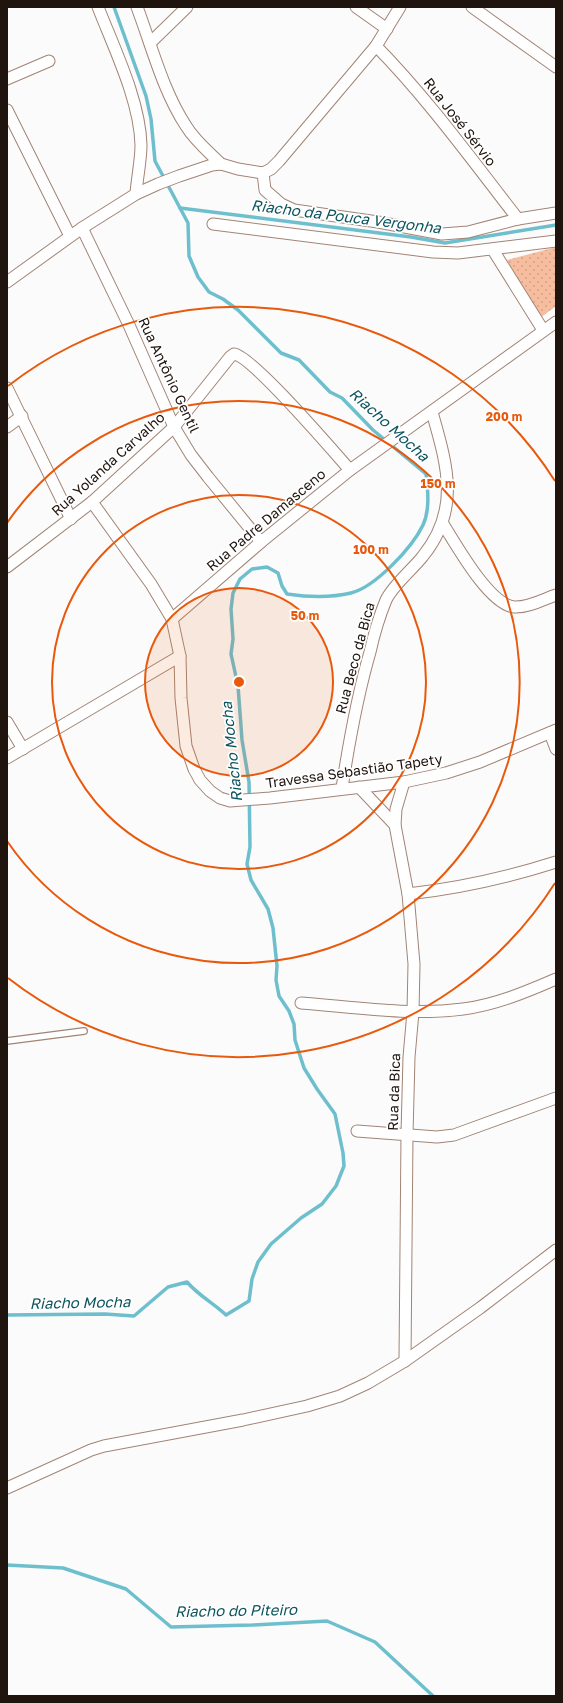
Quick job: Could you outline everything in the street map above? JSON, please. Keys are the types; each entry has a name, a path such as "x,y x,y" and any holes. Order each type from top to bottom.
{"street":[{"path":"98,7 124,75 139,123 141,146 136,194"},
{"path":"137,7 172,100 186,126 196,140 221,164"},
{"path":"150,43 187,7"},
{"path":"356,7 387,29"},
{"path":"7,282 82,228 136,194 158,184 205,167 221,164 238,169 263,173 271,169 376,46 400,7"},
{"path":"472,7 556,67"},
{"name":"Rua José Sérvio","path":"376,46 418,92 518,219"},
{"path":"7,79 49,61"},
{"path":"7,110 70,236"},
{"path":"263,173 265,190 281,204 294,210 378,222 442,234 468,232 518,219 556,213"},
{"path":"213,224 458,254 556,241"},
{"name":"Rua Antônio Gentil","path":"82,228 129,325 174,427 208,477 261,542"},
{"path":"494,250 543,330"},
{"path":"432,412 556,322"},
{"name":"Rua Yolanda Carvalho","path":"7,567 92,502 174,427 234,354 242,356 269,382 350,470"},
{"path":"7,388 71,519"},
{"name":"Rua Padre Damasceno","path":"172,619 261,542 350,470 432,412"},
{"name":"Rua Beco da Bica","path":"342,788 351,733 366,663 380,615 387,598 425,554 443,524 448,492 442,450 432,412"},
{"path":"7,427 22,416"},
{"path":"7,758 180,656 172,619 151,584 92,502"},
{"path":"443,524 481,582 493,596 504,604 516,607 527,605 556,595"},
{"name":"Travessa Sebastião Tapety","path":"180,656 180,698 186,746 194,769 200,780 210,791 220,798 230,801 270,798 342,788 404,782 446,773 480,762 553,732"},
{"path":"7,722 23,749"},
{"path":"553,732 556,750"},
{"name":"Rua da Bica","path":"404,782 396,810 395,825 408,894 412,934 413,1012 409,1057 407,1134 405,1361"},
{"path":"359,786 395,825"},
{"path":"408,894 451,889 486,882 556,862"},
{"path":"301,1002 413,1012 464,1009 516,996 556,979"},
{"path":"357,1131 437,1136 454,1135 556,1098"},
{"path":"7,1488 91,1450 104,1446 307,1406 340,1396 368,1383 405,1361 480,1308 556,1250"}],"lane":[{"path":"7,1041 84,1031"}],"shaded area":[{"path":"556,247 556,306 540,318 507,260"}],"waterway":[{"name":"Riacho Mocha","path":"7,1315 105,1314 134,1316 168,1287 187,1282 226,1315 249,1301 252,1279 258,1262 271,1244 301,1218 322,1204 336,1186 344,1166 343,1153 335,1114 304,1068 295,1040 294,1024 289,1011 279,996 276,980 277,966 273,928 268,909 251,880 247,864 250,847 249,782 242,740 238,686 231,654 233,639 231,609 233,593 240,579 252,569 267,567 278,573 282,586 287,594 311,596 343,595 361,589 381,575 402,555 423,525 428,506 426,474 373,430 342,398 330,392 299,360 281,353 238,310 223,299 209,292 198,277 189,256 188,223 155,161 151,119 146,96 114,7"},
{"name":"Riacho da Pouca Vergonha","path":"180,208 411,237 445,243 556,225"},
{"name":"Riacho do Piteiro","path":"7,1565 63,1568 126,1589 171,1627 327,1621 375,1642 433,1696"}]}
